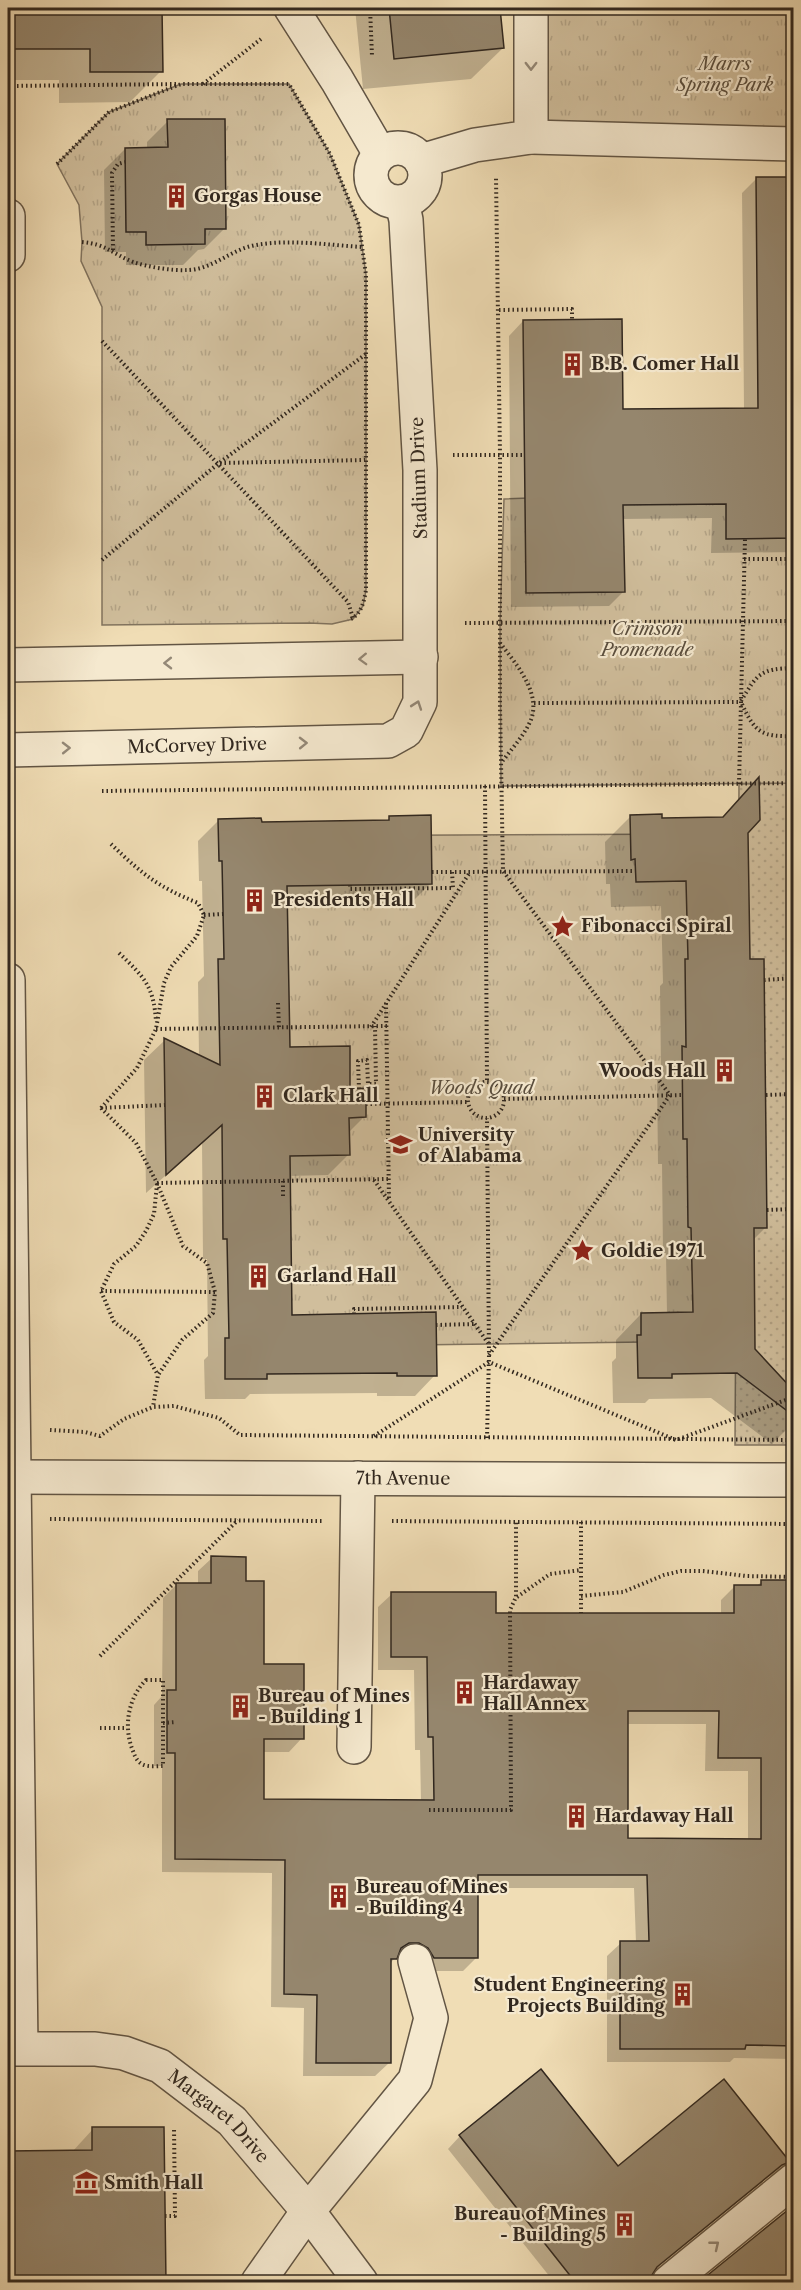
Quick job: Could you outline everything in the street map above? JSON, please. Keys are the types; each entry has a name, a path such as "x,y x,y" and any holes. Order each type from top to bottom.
{"street":[{"path":"291,8 337,80 380,154"},
{"path":"531,8 531,137"},
{"path":"421,161 475,145 531,137 794,144"},
{"path":"397,148 415,154 421,161 424,170 422,187 418,194 402,202 386,200 374,188 371,171 374,160 380,154 397,148"},
{"name":"Stadium Drive","path":"388,741 406,731 420,702 420,455 406,220 402,202"},
{"path":"8,216 8,255"},
{"path":"8,665 421,657"},
{"name":"McCorvey Drive","path":"8,750 388,741"},
{"path":"8,980 14,1519 14,2048"},
{"name":"7th Avenue","path":"13,1477 794,1480"},
{"path":"354,1747 358,1478"},
{"path":"258,2283 308,2211 415,2080 431,2018 415,1961"},
{"name":"Margaret Drive","path":"14,2048 95,2049 124,2052 160,2066 232,2121 308,2211 361,2283"},
{"path":"669,2283 794,2180"}],"path":[{"path":"370,8 372,56"},
{"path":"203,84 261,39"},
{"path":"57,164 109,112 182,84"},
{"path":"102,341 348,602 353,619 363,606 366,590 366,275 359,225 330,154 289,84"},
{"path":"8,86 297,84"},
{"path":"113,250 112,173 118,164 125,162"},
{"path":"496,170 503,871 670,1095"},
{"path":"82,242 113,250 134,262 188,270 206,267 234,250 255,245 272,243 362,247"},
{"path":"499,310 572,309 572,319"},
{"path":"102,560 219,463 366,354"},
{"path":"420,455 525,455"},
{"path":"219,463 365,460"},
{"path":"739,784 745,539"},
{"path":"744,559 794,559"},
{"path":"465,623 794,621"},
{"path":"500,643 528,685 534,703 530,723 501,763"},
{"path":"741,702 757,675 770,669 794,668"},
{"path":"534,703 741,702"},
{"path":"741,702 746,714 759,731 768,736 794,736"},
{"path":"102,791 794,783"},
{"path":"485,786 487,1082"},
{"path":"101,1108 137,1068 156,1029 164,982 171,967 197,936 204,915 198,903 169,891 139,872 111,844"},
{"path":"359,1089 358,1061 367,1060 368,1084 376,1084 373,1027 471,871"},
{"path":"432,872 636,871"},
{"path":"350,885 350,889 453,888 452,872"},
{"path":"204,915 223,914"},
{"path":"119,953 144,977 155,1001 156,1029"},
{"path":"764,980 794,978"},
{"path":"278,1003 279,1028"},
{"path":"386,1003 389,1202"},
{"path":"156,1029 387,1026"},
{"path":"487,1082 497,1085 504,1099 500,1112 488,1118 471,1111 468,1102 473,1088 487,1082"},
{"path":"766,1095 794,1094"},
{"path":"489,1355 670,1095"},
{"path":"504,1099 683,1095"},
{"path":"366,1104 468,1102"},
{"path":"101,1108 165,1105"},
{"path":"101,1108 136,1143 157,1183 183,1246 207,1263 215,1292 213,1313 182,1340 158,1375 153,1407"},
{"path":"488,1118 488,1438"},
{"path":"373,1179 489,1344"},
{"path":"157,1183 389,1179"},
{"path":"283,1181 283,1196"},
{"path":"100,1292 114,1264 136,1246 146,1231 154,1214 157,1183"},
{"path":"767,1210 794,1209"},
{"path":"100,1292 215,1292"},
{"path":"100,1292 114,1323 138,1340 158,1375"},
{"path":"354,1314 354,1309 463,1307"},
{"path":"436,1325 475,1324"},
{"path":"373,1437 489,1362"},
{"path":"489,1362 676,1440 794,1397"},
{"path":"12,1429 86,1432 100,1436 124,1419 153,1407 174,1406 219,1418 240,1435 794,1440"},
{"path":"14,1519 794,1524"},
{"path":"100,1656 238,1520"},
{"path":"429,1810 511,1810 510,1610 516,1597 516,1522"},
{"path":"581,1522 581,1613"},
{"path":"516,1597 550,1574 581,1570"},
{"path":"581,1596 623,1592 664,1575 681,1571 794,1577"},
{"path":"146,1680 163,1680 163,1723 163,1766 140,1764 129,1742 126,1728 128,1715 138,1688 146,1680"},
{"path":"163,1723 176,1722"},
{"path":"100,1728 126,1728"},
{"path":"10,2118 10,2151"},
{"path":"165,2216 175,2216 174,2127"}],"green space":[{"name":"Marrs Spring Park","path":"531,8 793,8 793,144 531,137"},
{"path":"181,84 289,84 330,154 359,225 366,275 366,590 363,606 353,619 332,624 102,625 102,307 81,261 79,205 57,164 109,112"},
{"name":"Crimson Promenade","path":"793,494 793,783 501,786 500,624 504,499"},
{"path":"793,783 793,1445 735,1445 739,784"},
{"name":"Woods Quad","path":"716,834 724,1341 246,1347 239,836"}],"building":[{"path":"8,8 162,8 163,72 90,72 90,49 8,49"},
{"path":"389,8 500,8 504,48 394,59"},
{"name":"Gorgas House","path":"167,119 225,119 226,229 205,229 205,244 146,245 146,232 126,232 125,148 168,147"},
{"name":"B.B. Comer Hall","path":"756,177 794,177 794,538 726,539 726,504 623,505 625,592 526,593 523,320 622,319 623,409 758,408"},
{"name":"Woods Hall","path":"759,777 760,820 748,833 750,959 764,959 767,1228 754,1228 755,1349 794,1391 794,1416 737,1373 672,1374 672,1378 638,1378 637,1335 641,1335 641,1313 693,1312 691,1228 688,1227 687,1139 683,1139 682,1046 686,1047 685,959 688,959 686,881 636,882 635,859 631,860 630,815 662,814 662,818 723,817"},
{"path":"431,815 432,884 287,886 290,1047 350,1046 350,1089 366,1088 366,1117 349,1118 350,1155 290,1156 292,1315 436,1312 437,1376 397,1376 397,1373 267,1374 267,1379 225,1379 225,1338 229,1338 227,1239 223,1239 222,1125 166,1175 164,1038 220,1065 218,959 224,959 222,861 219,861 218,819 261,818 262,822 389,820 389,816"},
{"path":"211,1556 246,1557 246,1581 264,1581 264,1664 304,1664 304,1739 264,1739 264,1799 434,1800 433,1737 428,1737 427,1657 391,1657 391,1592 496,1592 496,1613 734,1613 734,1585 761,1585 761,1580 794,1580 794,2046 746,2045 745,2049 620,2049 620,1941 649,1941 647,1875 478,1875 478,1958 434,1958 428,1948 419,1943 409,1943 401,1948 397,1959 391,1959 391,2063 316,2063 317,1995 284,1994 285,1860 175,1859 175,1753 167,1753 167,1690 176,1690 176,1583 211,1583","holes":["628,1711 719,1711 718,1758 761,1758 761,1839 628,1838"]},
{"name":"Bureau of Mines - Building 5","path":"541,2069 618,2166 724,2079 790,2162 782,2165 657,2267 652,2275 651,2283 576,2283 459,2135"},
{"name":"Smith Hall","path":"92,2127 164,2127 166,2283 8,2283 8,2151 92,2150"},
{"path":"794,2205 794,2283 698,2283"}],"place":[{"name":"Gorgas House","path":"176,196"},
{"name":"B.B. Comer Hall","path":"573,364"},
{"name":"Presidents Hall","path":"255,900"},
{"name":"Fibonacci Spiral","path":"563,926"},
{"name":"Woods Hall","path":"724,1071"},
{"name":"Clark Hall","path":"265,1096"},
{"name":"University of Alabama","path":"400,1145"},
{"name":"Goldie 1971","path":"583,1251"},
{"name":"Garland Hall","path":"259,1276"},
{"name":"Hardaway Hall Annex","path":"465,1693"},
{"name":"Bureau of Mines - Building 1","path":"240,1706"},
{"name":"Hardaway Hall","path":"577,1816"},
{"name":"Bureau of Mines - Building 4","path":"338,1897"},
{"name":"Student Engineering Projects Building","path":"683,1995"},
{"name":"Smith Hall","path":"86,2183"},
{"name":"Bureau of Mines - Building 5","path":"624,2224"}]}
